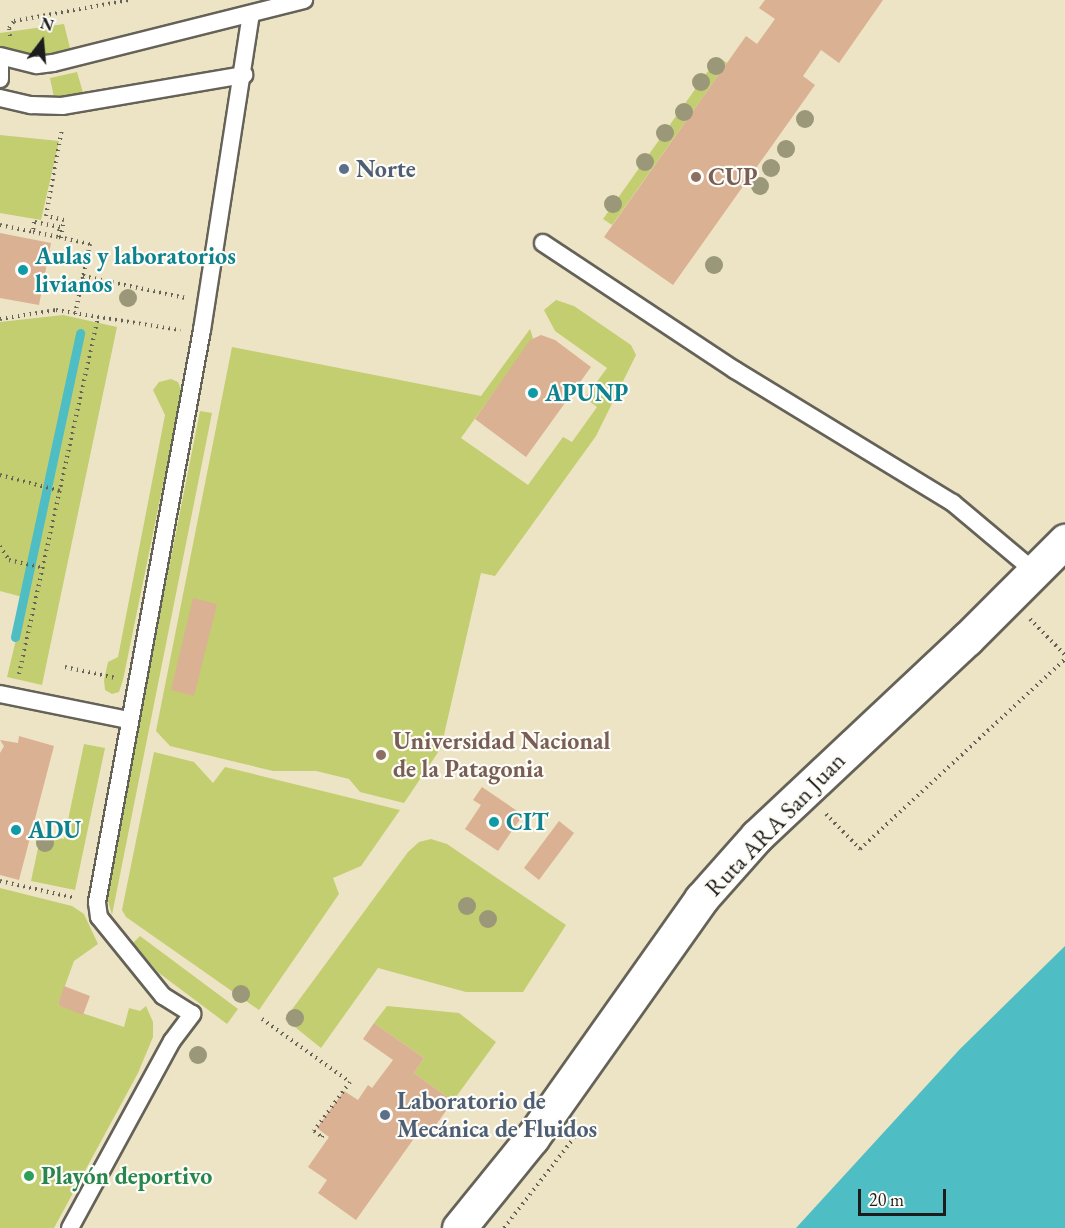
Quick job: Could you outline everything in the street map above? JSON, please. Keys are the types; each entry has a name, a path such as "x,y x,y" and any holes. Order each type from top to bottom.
{"street":[{"name":"Ruta ARA San Juan","path":"459,1228 531,1138 701,899 757,836 967,639 1065,541"}],"lane":[{"path":"0,56 36,65 53,63 304,0"},
{"path":"70,1228 172,1041 192,1014 163,996 99,917 98,884 202,330 244,75 251,15"},
{"path":"0,63 0,79"},
{"path":"0,98 45,106 117,97 244,75"},
{"path":"543,243 735,370 953,503 1034,571"},
{"path":"0,694 128,720"}],"path":[{"path":"9,28 15,21 129,0"},
{"path":"33,232 34,222 60,227 58,237"},
{"path":"0,225 91,244 75,314"},
{"path":"83,276 196,300"},
{"path":"0,318 56,310 189,332"},
{"path":"19,677 98,317"},
{"path":"0,476 60,491"},
{"path":"0,546 9,560 43,568"},
{"path":"826,814 860,849 1065,657 1031,617 1021,626"},
{"path":"64,667 135,682"},
{"path":"818,822 834,806"},
{"path":"0,880 82,899"},
{"path":"262,1019 350,1083 314,1131 322,1137 324,1133"},
{"path":"504,1228 540,1186 583,1124"}],"green space":[{"path":"64,24 70,48 35,57 0,51 0,33"},
{"path":"718,57 727,63 612,225 603,219"},
{"path":"77,72 84,96 55,102 50,78"},
{"path":"0,135 59,141 41,220 0,213"},
{"path":"556,300 574,306 631,345 636,355 596,436 495,576 481,573 441,748 404,803 360,792 349,779 316,771 273,771 170,746 156,731 232,347 481,396 530,329 533,338 461,438 528,485 563,437 572,442 597,407 585,398 607,368 555,331 544,310"},
{"path":"63,315 117,327 42,685 7,677 26,598 0,591 0,322"},
{"path":"171,379 178,382 182,392 123,680 119,692 112,694 105,690 104,680 108,662 118,657 165,415 153,390 159,382"},
{"path":"200,411 212,413 112,915 107,898 108,875"},
{"path":"84,744 105,748 75,890 31,881 41,834 64,839"},
{"path":"154,752 194,762 213,783 225,767 400,810 361,866 333,878 339,894 259,1010 126,917 122,910"},
{"path":"431,839 447,844 566,925 523,992 466,992 378,968 321,1048 285,1019 408,852 419,842"},
{"path":"0,888 72,906 84,914 98,944 74,961 58,1005 124,1027 129,1008 140,1011 146,1006 153,1022 153,1037 138,1073 54,1228 0,1228"},
{"path":"140,936 238,1009 227,1024 159,973 133,943"},
{"path":"387,1006 459,1013 496,1042 453,1101 414,1073 424,1058 374,1023"}],"water":[{"path":"1065,946 1065,1228 796,1228 960,1049"}],"building":[{"path":"765,0 883,0 839,63 821,50 803,76 815,85 673,285 604,237 746,36 757,44 775,19 759,8"},
{"name":"Aulas y laboratorios livianos","path":"0,233 51,243 39,305 0,298"},
{"name":"APUNP","path":"541,335 555,340 591,367 526,457 475,419 530,340"},
{"path":"193,598 217,604 194,696 171,690"},
{"name":"ADU","path":"19,736 54,746 19,880 0,875 0,753 4,746 0,740 18,743"},
{"name":"CIT","path":"482,787 523,815 498,851 465,829 481,805 473,800"},
{"path":"559,821 574,833 539,880 524,868"},
{"path":"64,986 90,996 83,1015 58,1005"},
{"name":"Laboratorio de Mecánica de Fluidos","path":"374,1023 424,1058 414,1073 453,1101 428,1136 420,1130 356,1220 318,1193 327,1180 308,1167 329,1137 317,1128 344,1091 358,1100 368,1085 372,1088 393,1060 363,1039"}],"waterway":[{"path":"15,637 80,333"}],"place":[{"name":"Norte","path":"344,169"},
{"name":"CUP","path":"696,177"},
{"name":"Aulas y laboratorios livianos","path":"23,270"},
{"name":"APUNP","path":"533,393"},
{"name":"Universidad Nacional de la Patagonia","path":"381,755"},
{"name":"CIT","path":"494,822"},
{"name":"ADU","path":"16,830"},
{"name":"Laboratorio de Mecánica de Fluidos","path":"385,1115"},
{"name":"Playón deportivo","path":"29,1176"}]}
